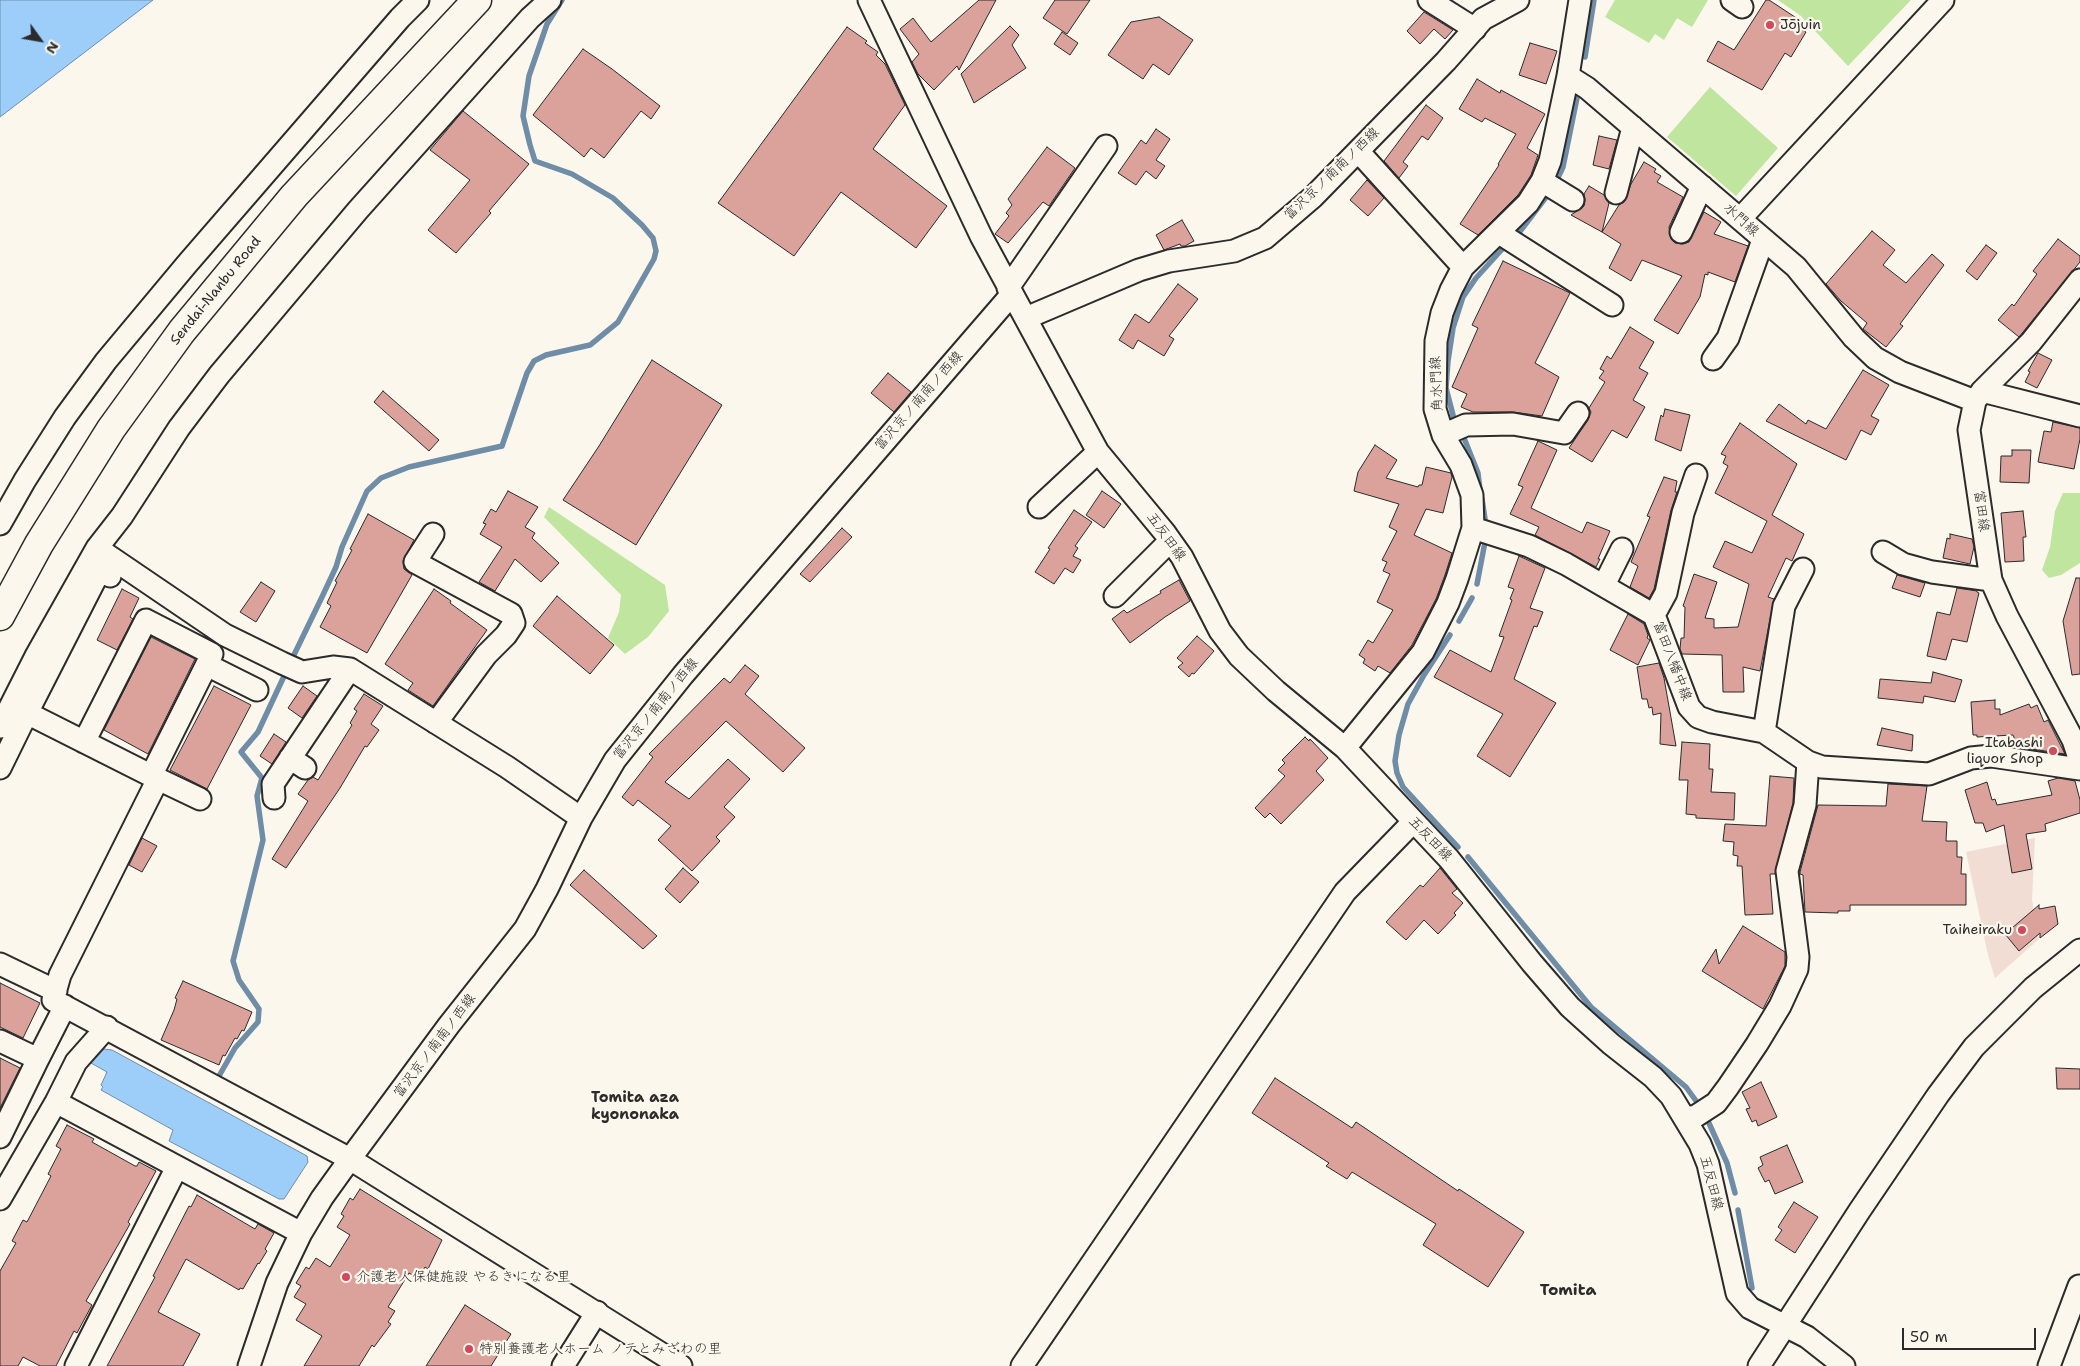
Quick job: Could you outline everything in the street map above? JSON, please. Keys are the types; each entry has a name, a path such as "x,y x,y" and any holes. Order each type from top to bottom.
{"highway":[{"name":"Sendai-Nanbu Road","path":"0,616 39,544 111,429 182,331 294,196 477,0"}],"street":[{"path":"0,524 65,417 106,361 193,256 400,18 418,0"},
{"path":"0,727 36,656 97,548 122,516 180,428 219,375 358,210 530,18 550,0"},
{"name":"五反田線","path":"869,0 981,236 1098,452 1182,557 1220,631 1239,656 1276,691 1345,748 1449,858 1532,963 1570,1007 1611,1044 1653,1077 1671,1096 1686,1118 1708,1164 1738,1293 1750,1308 1807,1338 1844,1366"},
{"path":"1429,0 1475,29"},
{"name":"富沢京ノ南南ノ西線","path":"1026,318 1117,278 1169,261 1234,251 1265,238 1313,197 1446,61 1483,19 1518,0"},
{"path":"1568,76 1580,0"},
{"path":"1740,219 1943,0"},
{"name":"水門線","path":"1568,76 1587,88 1796,268 1854,338 1875,358 1900,372 1979,396 2080,416"},
{"name":"角水門線","path":"1345,748 1423,652 1448,603 1473,528 1472,495 1461,465 1443,434 1436,409 1436,341 1445,305 1463,267 1528,203 1555,189 1550,161 1568,76"},
{"path":"1616,193 1633,128"},
{"name":"富沢京ノ南南ノ西線","path":"249,1366 277,1283 301,1232 322,1198 449,1025 525,929 547,889 581,818 615,760 683,675 1010,291 1106,146"},
{"path":"1358,150 1463,267"},
{"path":"1681,232 1702,186"},
{"path":"1499,233 1612,305"},
{"path":"1713,359 1728,338 1763,240"},
{"path":"1979,396 2031,342 2080,280"},
{"name":"富田線","path":"1979,396 1969,430 1991,580 2007,616 2077,739 2080,761"},
{"path":"1443,434 1466,425 1513,424 1564,432 1578,413"},
{"path":"1039,507 1098,452"},
{"path":"1654,615 1666,593 1683,513 1696,475"},
{"name":"富田八幡中線","path":"1473,528 1529,546 1604,585 1654,615 1690,707 1698,716 1712,722 1764,732 1808,762 1822,766 1928,774 1972,758 1991,756 2080,768"},
{"path":"433,534 415,562 511,614 514,624 486,655 436,723"},
{"path":"1114,596 1170,541"},
{"path":"97,548 225,636 302,672 333,667 350,669 507,767 581,818"},
{"path":"1604,585 1622,548"},
{"path":"1883,552 1903,564 1925,570 1991,580"},
{"path":"1764,732 1784,606 1803,569"},
{"path":"0,768 100,570 110,576"},
{"path":"0,1137 5,1114 38,1059 60,999 60,975 212,654 146,620 84,742"},
{"path":"207,665 257,690"},
{"path":"274,798 273,784 298,763 350,669"},
{"path":"27,713 200,799"},
{"path":"1686,1118 1696,1116 1716,1103 1728,1087 1780,1006 1797,969 1798,957 1787,871 1805,805 1808,762"},
{"path":"1022,1366 1345,892 1413,822"},
{"path":"1759,1366 1916,1128 1974,1047 2033,988 2080,950"},
{"path":"0,964 106,1027 350,1159 681,1366"},
{"path":"0,1199 56,1102 76,1062 106,1027"},
{"path":"0,1041 38,1059"},
{"path":"56,1102 301,1232"},
{"path":"76,1366 177,1167"},
{"path":"2049,1366 2079,1286"},
{"path":"563,1366 597,1312"}],"shaded area":[{"path":"2035,838 2032,900 2039,939 1995,978 1988,955 1966,852"}],"green space":[{"path":"1615,0 1708,0 1692,27 1677,18 1664,40 1655,34 1649,43 1605,17"},
{"path":"1778,0 1911,0 1848,66 1801,16"},
{"path":"1710,87 1778,148 1736,196 1667,137"},
{"path":"2063,493 2080,493 2080,563 2061,575 2049,578 2042,570 2050,547 2055,511"},
{"path":"549,507 665,585 669,611 648,637 625,654 608,638 619,612 621,595 544,517"}],"water":[{"path":"0,0 153,0 0,117"},
{"path":"104,1049 112,1050 307,1156 308,1162 284,1199 279,1199 169,1141 173,1130 101,1090 103,1087 101,1085 107,1072 91,1063"}],"building":[{"path":"979,0 996,0 959,70 957,66 934,90 918,74 912,62 919,54 900,29 913,18 931,42"},
{"path":"1055,0 1090,0 1067,34 1043,18"},
{"path":"1766,0 1769,0 1798,19 1794,25 1806,32 1791,57 1785,53 1762,90 1707,61 1718,41 1734,50"},
{"path":"1424,12 1453,30 1445,39 1434,29 1420,44 1407,31"},
{"path":"1159,17 1193,40 1169,75 1153,64 1143,79 1108,55 1131,22"},
{"path":"1010,26 1019,35 1012,45 1026,68 974,103 961,74"},
{"path":"847,27 867,41 865,43 878,52 876,55 885,64 905,105 873,149 947,206 916,248 841,192 794,256 718,203"},
{"path":"1062,32 1078,43 1070,55 1054,44"},
{"path":"1530,43 1557,51 1546,84 1519,75"},
{"path":"583,49 660,106 651,119 641,111 604,158 591,148 584,157 533,115"},
{"path":"1477,79 1500,93 1501,90 1545,114 1527,148 1538,155 1531,175 1518,195 1478,235 1460,224 1499,165 1516,134 1485,118 1482,122 1459,109"},
{"path":"1426,105 1443,118 1428,140 1422,136 1403,162 1408,166 1399,178 1384,161"},
{"path":"463,111 529,164 489,211 491,213 456,253 428,230 470,180 430,150"},
{"path":"1156,129 1170,139 1156,160 1165,166 1156,179 1146,171 1136,185 1118,173 1141,140 1146,144"},
{"path":"1599,136 1617,140 1609,169 1593,165"},
{"path":"1047,147 1075,168 1049,206 1043,202 1008,243 995,234 1009,216 1006,213 1012,205 1008,199"},
{"path":"1644,162 1656,169 1654,172 1661,176 1657,182 1683,197 1669,227 1671,239 1675,243 1683,244 1689,242 1704,212 1721,222 1714,234 1748,246 1735,282 1708,272 1708,275 1705,274 1700,297 1678,334 1654,320 1682,276 1642,260 1631,281 1609,268 1621,244 1602,232 1619,205 1625,201 1631,184"},
{"path":"1367,180 1384,198 1368,216 1350,200"},
{"path":"1589,186 1604,195 1609,203 1602,232 1571,215 1584,206 1584,194"},
{"path":"1182,220 1194,241 1185,246 1180,244 1164,250 1156,235"},
{"path":"1872,231 1895,250 1883,265 1906,283 1932,254 1944,265 1900,324 1903,326 1886,347 1863,329 1867,323 1841,301 1826,284"},
{"path":"2058,239 2080,256 2080,262 2019,337 1998,320 2012,304 2014,306 2037,274 2033,271"},
{"path":"1986,245 1997,253 1977,280 1966,271"},
{"path":"1503,261 1570,293 1535,363 1559,377 1542,416 1513,412 1473,412 1461,407 1467,394 1452,387 1478,328 1472,325"},
{"path":"1178,284 1198,299 1169,336 1174,339 1164,356 1138,340 1133,349 1119,340 1135,314 1149,323"},
{"path":"1630,327 1654,342 1639,368 1648,373 1633,400 1645,407 1627,438 1612,430 1592,462 1569,448 1588,420 1591,412 1589,408 1605,382 1599,378 1604,371 1600,369 1607,356 1611,359"},
{"path":"2038,353 2052,360 2037,388 2025,382 2030,372 2028,371"},
{"path":"652,360 722,405 636,545 563,500"},
{"path":"1863,370 1889,385 1871,416 1879,420 1871,435 1861,430 1846,460 1766,421 1779,404 1806,424 1808,420 1826,429"},
{"path":"888,373 911,392 894,412 871,393"},
{"path":"383,391 439,440 429,451 374,402"},
{"path":"1665,409 1690,415 1681,451 1655,440 1661,415 1663,417"},
{"path":"2053,422 2080,428 2080,439 2074,469 2038,462 2044,431 2051,432"},
{"path":"1740,423 1797,464 1772,515 1804,534 1792,561 1786,558 1768,597 1774,599 1760,671 1743,667 1744,692 1723,692 1722,655 1682,654 1680,649 1681,638 1684,638 1685,607 1683,606 1694,574 1717,582 1705,618 1714,619 1714,628 1738,627 1749,584 1713,567 1725,541 1752,553 1767,521 1715,493 1728,466 1723,463 1726,456 1721,454"},
{"path":"1538,441 1557,450 1531,508 1582,533 1587,522 1610,531 1596,567 1535,535 1539,527 1510,514 1523,487 1518,485"},
{"path":"1375,445 1397,460 1386,478 1418,487 1422,485 1426,467 1451,473 1452,477 1443,513 1426,509 1414,535 1452,553 1436,599 1412,645 1390,673 1378,666 1375,671 1363,663 1365,659 1359,655 1368,640 1373,643 1393,610 1377,602 1390,574 1383,571 1387,562 1382,560 1397,531 1389,527 1399,504 1354,491 1358,472"},
{"path":"2012,450 2031,450 2029,483 2000,482 2001,456 2012,456"},
{"path":"1664,477 1677,481 1675,492 1677,492 1671,510 1654,589 1649,598 1630,587 1638,566 1631,562 1650,517 1647,516"},
{"path":"508,491 538,507 525,527 535,533 532,538 559,563 541,582 515,559 495,591 479,582 502,547 480,534 486,524 483,523 491,509 496,512"},
{"path":"1102,491 1121,504 1104,528 1086,515"},
{"path":"1074,510 1092,522 1075,546 1078,548 1073,556 1081,560 1073,573 1065,568 1054,584 1035,572 1050,549 1048,548"},
{"path":"2023,511 2026,537 2023,537 2024,561 2005,562 2001,513"},
{"path":"368,514 414,540 403,561 404,569 412,575 367,653 320,627 331,606 327,603 337,582 335,581 352,550 350,549"},
{"path":"842,528 852,537 810,582 800,574"},
{"path":"1950,534 1972,539 1974,547 1970,564 1943,558 1947,538 1950,539"},
{"path":"1519,556 1545,568 1530,608 1543,612 1537,627 1534,626 1514,679 1556,703 1510,777 1477,756 1503,714 1434,677 1450,650 1491,672 1504,637 1499,636 1514,589 1508,587"},
{"path":"1897,575 1925,583 1920,597 1892,588"},
{"path":"2076,578 2080,578 2080,674 2072,675 2063,621"},
{"path":"1179,580 1190,601 1130,643 1112,619 1124,610 1127,613"},
{"path":"261,582 275,591 256,622 240,612"},
{"path":"1957,588 1977,591 1979,593 1967,642 1952,639 1946,660 1927,656 1937,612 1950,615"},
{"path":"122,589 139,598 130,617 133,619 117,650 97,640"},
{"path":"434,589 487,630 433,706 408,690 413,683 385,664"},
{"path":"557,596 614,645 590,674 533,626"},
{"path":"1628,614 1644,624 1648,635 1647,638 1650,640 1638,665 1610,650"},
{"path":"1197,636 1214,651 1194,674 1192,673 1189,677 1178,667 1183,663 1177,658"},
{"path":"151,637 195,659 148,754 104,730"},
{"path":"1659,663 1664,678 1676,746 1660,744 1661,713 1653,715 1652,707 1649,708 1647,699 1642,699 1637,667"},
{"path":"745,665 759,676 745,694 805,748 783,772 726,721 665,782 689,799 728,759 750,779 724,807 735,817 716,837 720,841 692,871 658,840 671,826 638,800 633,806 622,797 653,757 649,754 724,678 730,683"},
{"path":"1933,672 1962,680 1955,702 1924,696 1923,703 1878,698 1880,679 1931,683"},
{"path":"214,686 251,705 207,789 170,770"},
{"path":"303,686 317,696 302,718 288,708"},
{"path":"364,694 383,706 371,724 379,730 367,747 365,746 340,788 286,868 272,859 308,801 298,794 308,780 313,777 318,780 352,725 350,723 357,711 354,709"},
{"path":"1995,700 1995,709 2000,709 2000,715 2029,704 2031,708 2037,705 2044,722 2048,720 2065,754 2018,747 2013,735 1977,737 1977,735 1973,735 1971,702"},
{"path":"1882,728 1913,735 1912,751 1877,745"},
{"path":"274,734 286,742 272,764 260,756"},
{"path":"1305,737 1309,741 1310,739 1328,758 1316,771 1324,780 1281,824 1270,813 1265,818 1255,808 1285,776 1278,770 1285,763 1282,760"},
{"path":"1682,742 1710,744 1709,769 1713,769 1711,792 1735,793 1734,820 1696,818 1696,815 1686,814 1688,780 1679,780"},
{"path":"1770,776 1794,778 1793,803 1775,874 1770,874 1773,914 1745,915 1742,866 1737,866 1738,856 1733,855 1734,842 1723,841 1725,824 1766,826"},
{"path":"2058,778 2075,781 2080,800 2080,813 2045,824 2046,831 2026,834 2032,869 2012,873 2004,825 1986,832 1983,823 1975,823 1965,790 1987,782 1992,800 1995,799 1997,805 2052,795 2048,781"},
{"path":"1888,784 1927,786 1922,821 1947,822 1946,841 1957,841 1957,857 1962,857 1961,874 1966,874 1966,905 1850,905 1850,911 1838,911 1838,913 1805,912 1803,875 1800,872 1818,805 1886,806"},
{"path":"142,838 157,846 142,872 129,865"},
{"path":"683,868 699,882 680,903 665,889"},
{"path":"1440,868 1457,889 1452,893 1463,903 1454,913 1456,915 1438,934 1424,920 1406,940 1386,922 1420,885 1423,887"},
{"path":"584,870 657,936 643,949 570,885"},
{"path":"2039,905 2039,909 2055,906 2058,924 2040,938 2040,933 2019,951 2005,934"},
{"path":"1743,926 1785,952 1785,966 1763,1009 1702,971 1716,949 1719,964"},
{"path":"183,981 252,1012 244,1031 242,1030 237,1039 235,1038 225,1056 223,1055 219,1065 161,1040 174,1010 177,999 175,998"},
{"path":"0,983 40,1003 23,1038 0,1027"},
{"path":"0,1058 20,1068 0,1108"},
{"path":"2056,1068 2080,1069 2080,1089 2057,1089"},
{"path":"1275,1078 1352,1128 1356,1122 1458,1191 1459,1189 1524,1232 1488,1287 1423,1245 1436,1224 1352,1172 1347,1179 1326,1166 1329,1163 1252,1113"},
{"path":"1761,1082 1777,1117 1758,1126 1756,1120 1752,1122 1746,1109 1750,1108 1742,1092"},
{"path":"67,1125 94,1139 92,1142 135,1166 139,1162 156,1171 128,1222 130,1224 86,1301 92,1305 77,1333 74,1331 56,1366 40,1366 23,1357 18,1366 0,1366 0,1271 16,1243 12,1241 23,1220 27,1222 51,1176 48,1174 61,1149 56,1146"},
{"path":"1787,1145 1803,1182 1775,1194 1769,1180 1765,1182 1758,1168 1763,1165 1760,1157"},
{"name":"介護老人保健施設 やるきになる里","path":"360,1189 442,1240 428,1269 425,1267 418,1278 409,1273 388,1307 395,1311 388,1322 391,1324 374,1347 372,1345 359,1366 304,1366 322,1336 296,1320 306,1304 294,1297 301,1286 296,1283 306,1267 309,1269 316,1258 330,1267 350,1235 337,1227 344,1216 341,1214 350,1198 353,1200"},
{"path":"197,1195 255,1229 258,1224 274,1233 265,1249 267,1251 243,1289 240,1288 239,1290 186,1259 158,1312 200,1334 183,1366 107,1366 155,1277 153,1276 189,1206 191,1207"},
{"path":"1794,1202 1818,1217 1795,1253 1775,1240 1782,1230 1778,1227"},
{"name":"特別養護老人ホーム ノテとみざわの里","path":"465,1305 511,1334 491,1366 426,1366"}],"waterway":[{"path":"292,659 336,567 342,547 367,491 381,478 409,467 502,446 527,373 534,361 546,355 590,345 618,322 654,259 656,251 653,238 613,198 572,174 535,161 523,116 529,76 547,24 562,0"},
{"path":"1585,57 1594,0"},
{"path":"1555,184 1563,167 1577,98"},
{"path":"1518,234 1550,192"},
{"path":"1454,419 1446,388 1453,328 1463,297 1476,278 1505,246"},
{"path":"1462,433 1478,473 1480,490"},
{"path":"1482,499 1485,519"},
{"path":"1477,584 1485,542"},
{"path":"1459,621 1472,598"},
{"path":"1450,635 1408,704 1399,735 1395,761 1397,773 1403,787 1458,847"},
{"path":"219,1076 235,1048 258,1022 259,1009 239,980 233,961 263,840 257,796 262,778 241,752 258,732 286,672"},
{"path":"1468,857 1591,1007 1686,1087 1699,1105"},
{"path":"1708,1121 1727,1163 1735,1193"},
{"path":"1738,1210 1752,1288"}],"place":[{"name":"Jōjuin","path":"1770,25"},
{"name":"Itabashi liquor Shop","path":"2053,751"},
{"name":"Taiheiraku","path":"2022,930"},
{"name":"介護老人保健施設 やるきになる里","path":"346,1277"},
{"name":"特別養護老人ホーム ノテとみざわの里","path":"469,1349"}],"district":[{"name":"Tomita aza kyononaka","path":"635,1106"},
{"name":"Tomita","path":"1568,1291"}]}
